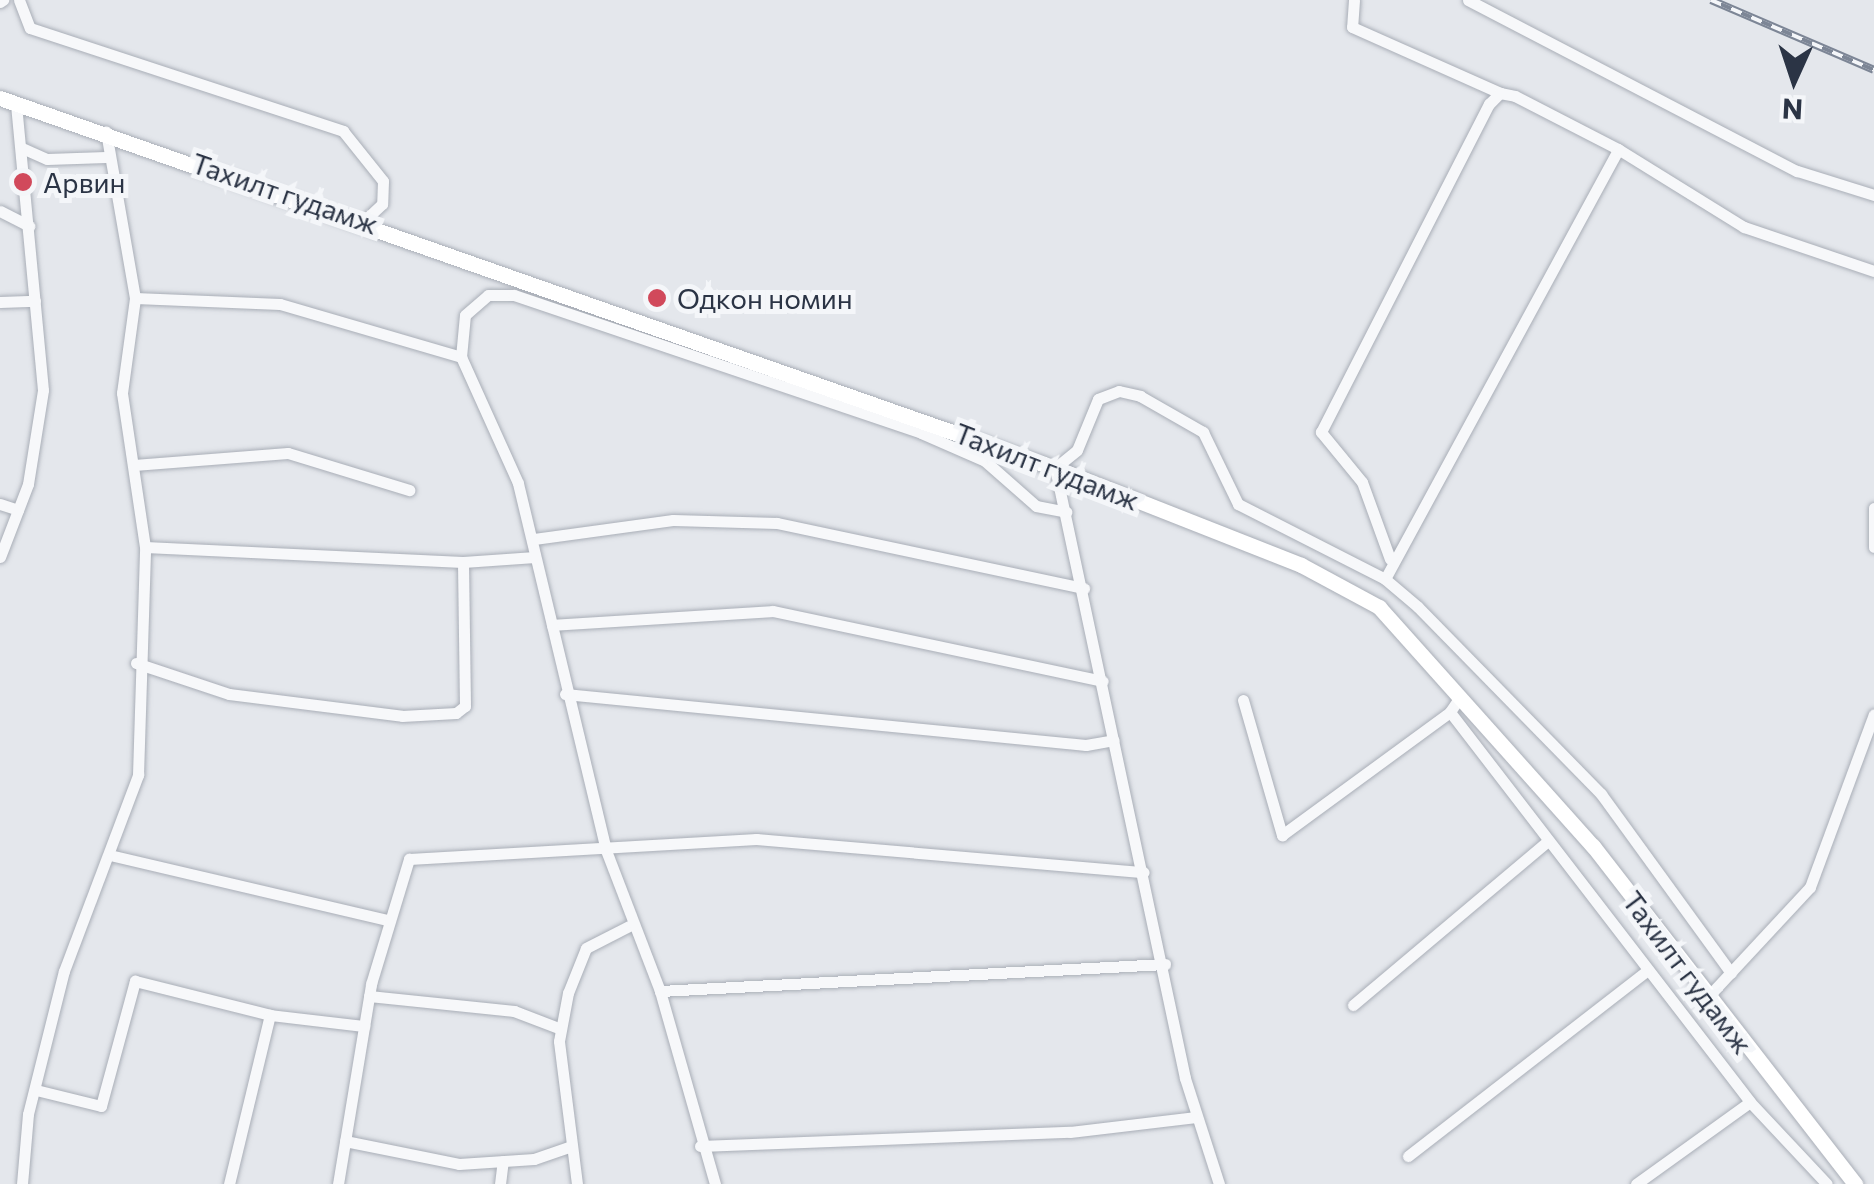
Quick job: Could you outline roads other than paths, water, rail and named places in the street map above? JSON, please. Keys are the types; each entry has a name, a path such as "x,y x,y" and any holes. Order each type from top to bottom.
{"main road":[{"name":"Тахилт гудамж","path":"8,100 365,220 1056,468 1301,564 1380,608 1592,846 1706,1000 1854,1184"}],"street":[{"path":"18,0 30,28 342,131 384,181 382,204 365,220"},
{"path":"1354,0 1352,27 1618,149 1744,228 1874,270"},
{"path":"1468,0 1798,171 1874,195"},
{"path":"1390,558 1362,482 1321,432 1500,92"},
{"path":"0,556 18,510 43,390 22,148 8,100"},
{"path":"22,1184 36,1090 77,932 114,856 138,775 136,663 145,547 122,393 135,298 106,157 106,130"},
{"path":"22,148 47,159 106,157"},
{"path":"1386,579 1390,558 1618,149"},
{"path":"0,212 29,226"},
{"path":"534,302 539,284"},
{"path":"714,1184 700,1146 660,991 629,926 606,850 565,694 534,539 461,357 471,304 488,295 534,302 921,433 984,461 1036,506 1066,512"},
{"path":"135,298 280,304 461,357"},
{"path":"0,302 36,301"},
{"path":"673,348 684,333"},
{"path":"1219,1184 1196,1117 1056,468 1077,450 1098,399 1119,391 1140,396 1203,432 1238,504 1386,579 1601,794 1731,973"},
{"path":"134,464 288,453 408,490"},
{"path":"0,504 18,510"},
{"path":"1874,508 1874,547"},
{"path":"534,539 673,520 776,523 1084,588"},
{"path":"145,547 464,562 535,557"},
{"path":"136,663 229,694 402,716 456,713 464,706 464,562"},
{"path":"552,626 773,611 1103,681"},
{"path":"565,694 1086,746 1114,740"},
{"path":"1243,700 1282,835 1450,712 1460,698"},
{"path":"1450,712 1645,972 1750,1102 1826,1184"},
{"path":"1706,1000 1810,887 1874,714"},
{"path":"338,1184 369,996 387,920 409,859 756,838 1144,872"},
{"path":"1354,1005 1548,841"},
{"path":"114,856 387,920"},
{"path":"577,1184 561,1029 586,948 629,926"},
{"path":"660,991 1165,964"},
{"path":"1408,1156 1645,972"},
{"path":"36,1090 102,1106 135,980 270,1016 364,1026"},
{"path":"369,996 514,1011 561,1029"},
{"path":"229,1184 270,1016"},
{"path":"1636,1184 1750,1102"},
{"path":"700,1146 1070,1132 1196,1117"},
{"path":"345,1141 459,1164 503,1161 571,1146"},
{"path":"500,1184 503,1161"}],"railway":[{"path":"1711,0 1874,70"}],"place":[{"name":"Арвин","path":"23,182"},
{"name":"Одкон номин","path":"657,298"}]}
